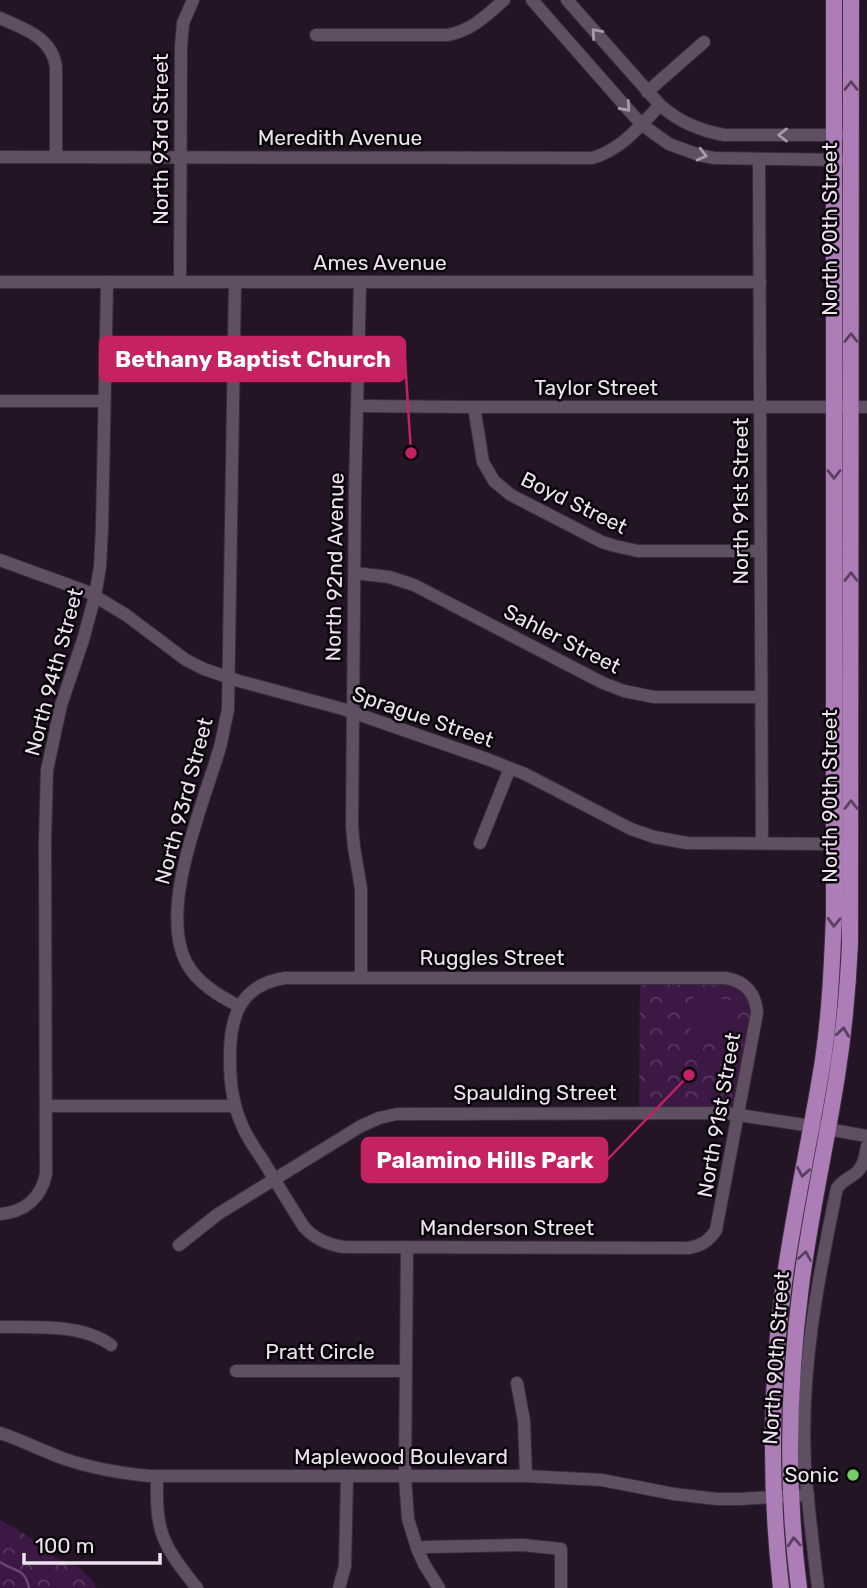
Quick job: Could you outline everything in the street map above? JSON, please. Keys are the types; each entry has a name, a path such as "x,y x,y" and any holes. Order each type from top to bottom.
{"main road":[{"name":"North 90th Street","path":"781,1588 774,1496 774,1386 779,1320 823,1059 831,985 834,916 834,0"},
{"name":"North 90th Street","path":"799,1588 792,1495 790,1414 795,1336 807,1247 837,1076 847,1000 850,933 859,406 851,160 851,0"}],"street":[{"name":"North 93rd Street","path":"180,281 181,32 193,0"},
{"path":"316,35 454,34 474,26 504,0"},
{"path":"532,0 641,124 670,144 714,158 851,160"},
{"path":"567,0 647,92 679,120 709,133 725,135 851,135"},
{"path":"0,18 41,38 54,56 56,157"},
{"path":"647,92 704,42"},
{"name":"Meredith Avenue","path":"0,157 592,158 614,150 660,105"},
{"name":"North 91st Street","path":"759,160 762,843"},
{"name":"Ames Avenue","path":"0,282 760,282"},
{"name":"North 93rd Street","path":"235,282 228,710 224,733 180,881 178,927 182,953 190,968 207,987 239,1006"},
{"name":"North 94th Street","path":"0,1214 25,1207 37,1196 46,1174 47,770 61,705 83,640 100,567 107,283"},
{"name":"North 92nd Avenue","path":"360,283 352,826 361,889 361,977"},
{"path":"0,401 103,401"},
{"name":"Taylor Street","path":"358,406 859,406"},
{"name":"Boyd Street","path":"474,408 483,462 494,481 511,495 602,542 649,552 760,551"},
{"name":"Sprague Street","path":"0,560 88,592 126,615 186,660 204,669 353,713 510,768 631,829 654,837 687,843 851,844"},
{"name":"Sahler Street","path":"355,573 389,577 414,585 603,683 624,691 654,697 761,697"},
{"path":"480,843 510,768"},
{"name":"Ruggles Street","path":"239,1006 254,989 276,979 725,978 738,981 750,991"},
{"name":"North 91st Street","path":"704,1243 718,1224 739,1114 757,1013 750,991"},
{"path":"239,1006 229,1041 230,1081 235,1106 245,1132 274,1179"},
{"path":"46,1107 235,1106"},
{"name":"Spaulding Street","path":"179,1245 218,1214 361,1126 397,1114 739,1114 867,1136"},
{"path":"818,1588 805,1464 811,1333 837,1188 863,1165 867,1146"},
{"name":"Manderson Street","path":"274,1179 304,1227 313,1236 331,1245 343,1247 688,1248 704,1243"},
{"path":"407,1248 405,1477 408,1519 433,1586"},
{"path":"0,1327 75,1331 100,1337 111,1345"},
{"name":"Pratt Circle","path":"236,1371 405,1371"},
{"path":"517,1383 524,1422 526,1476"},
{"name":"Maplewood Boulevard","path":"0,1433 61,1458 123,1474 526,1476 602,1480 702,1498 808,1495"},
{"path":"157,1476 158,1519 162,1534 178,1564 197,1588"},
{"path":"339,1588 345,1566 347,1477"},
{"path":"417,1548 523,1545 561,1549 561,1588"}],"green space":[{"path":"640,982 732,983 748,996 751,1010 733,1106 639,1107"},
{"path":"693,997 735,1000 732,1042 690,1039"},
{"path":"0,1520 28,1536 56,1558 78,1567 97,1588 0,1588"}],"waterway":[{"path":"0,1562 22,1573 29,1588"}],"place":[{"name":"Bethany Baptist Church","path":"411,453"},
{"name":"Palamino Hills Park","path":"689,1075"},
{"name":"Sonic","path":"853,1475"}]}
